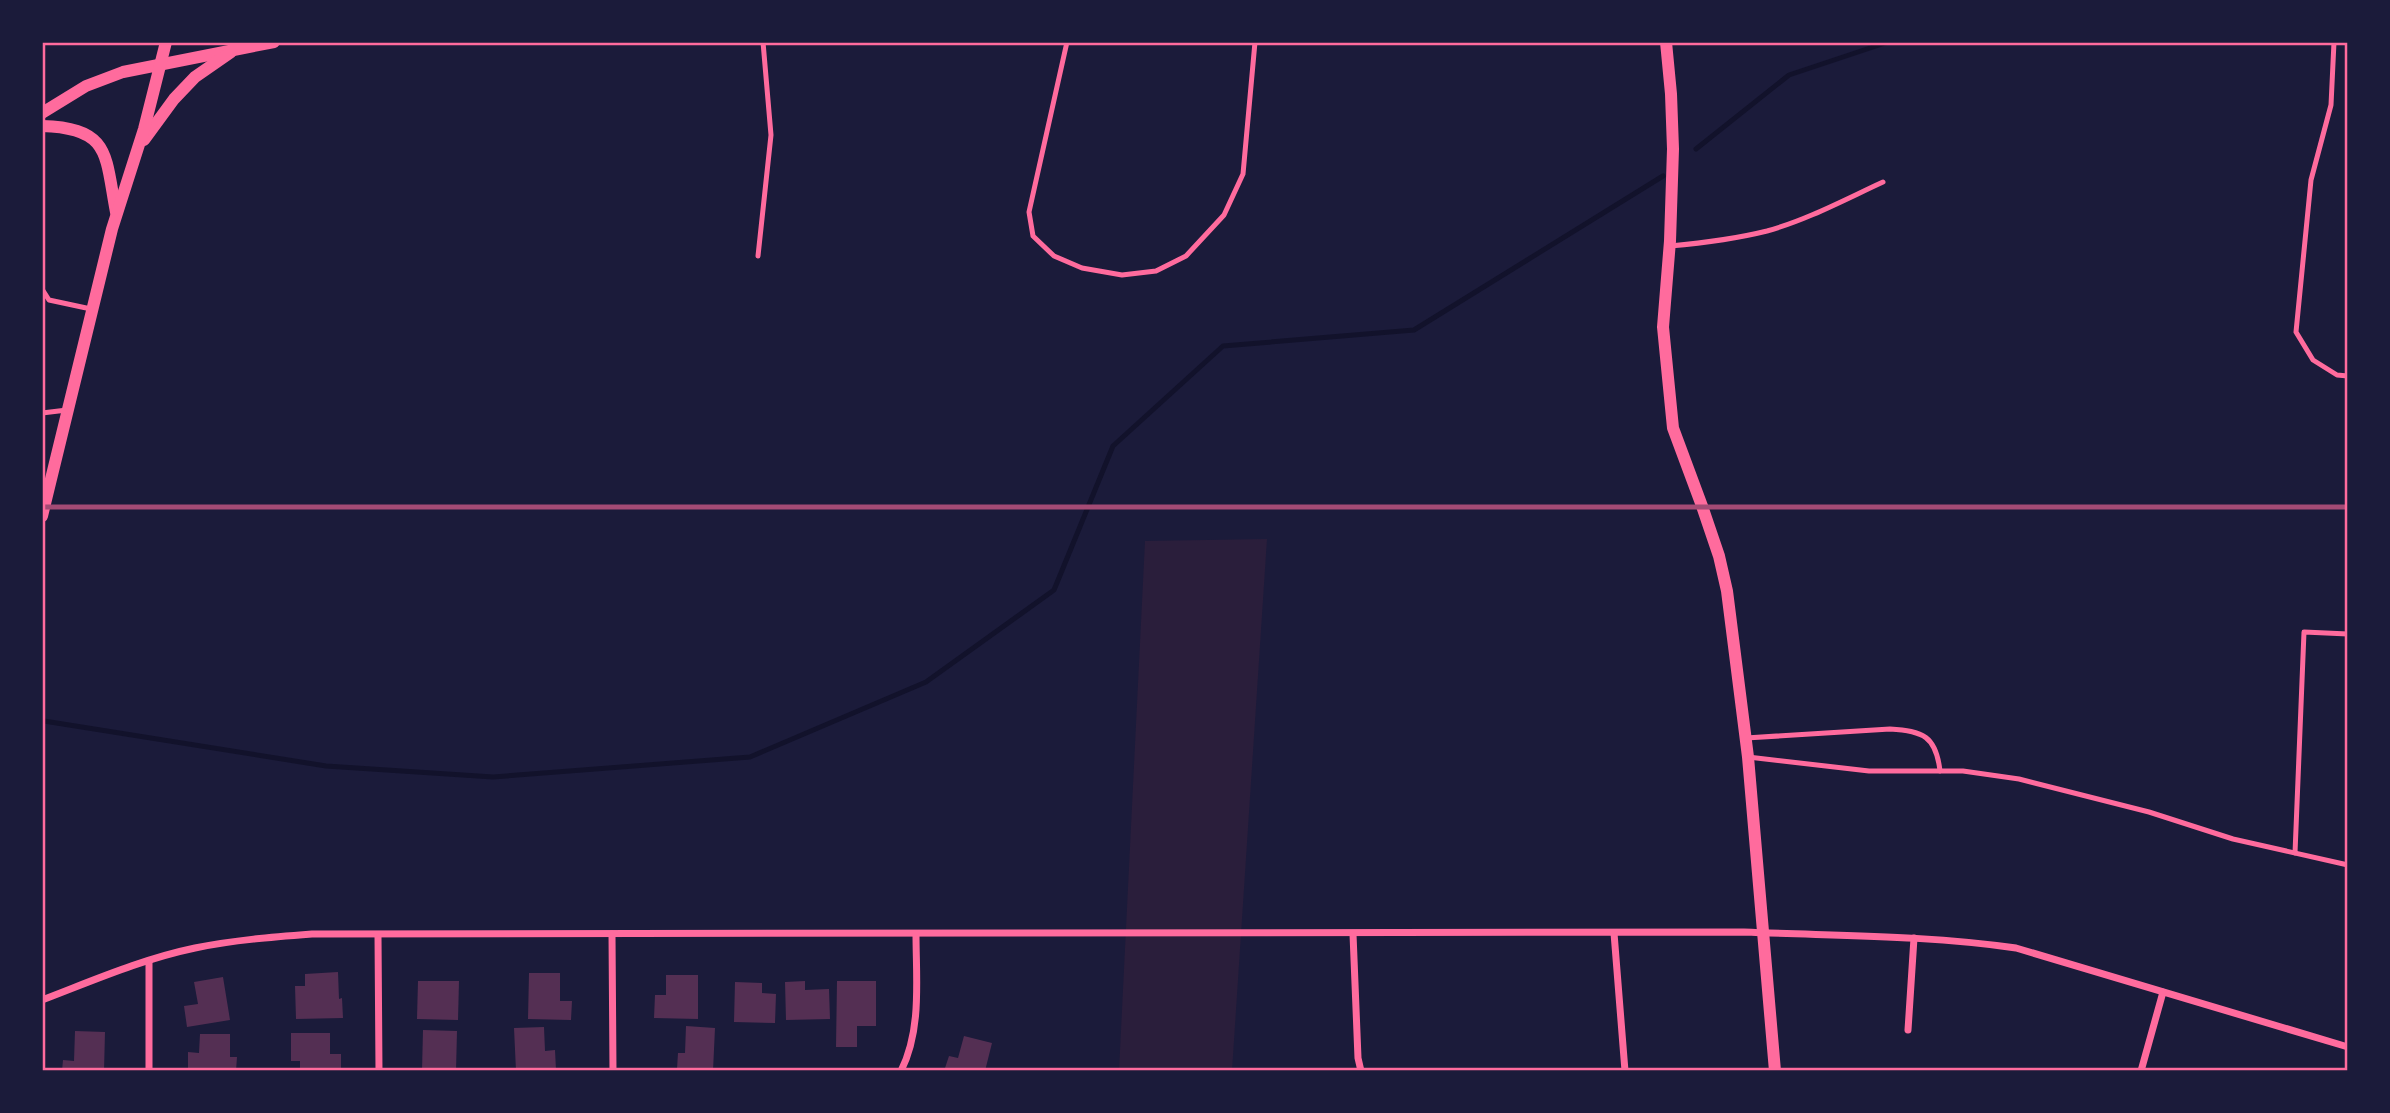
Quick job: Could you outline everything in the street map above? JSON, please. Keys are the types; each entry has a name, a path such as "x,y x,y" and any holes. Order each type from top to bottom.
{"street":[{"path":"42,516 117,214 138,149 166,42"},
{"path":"42,113 86,86 123,72 238,46 274,42"},
{"path":"1666,42 1673,149 1670,246 1663,327 1673,428 1719,556 1727,591 1748,757 1775,1071"},
{"path":"138,149 174,99 195,77 238,46"},
{"path":"42,126 72,127 98,143 107,161 117,214"},
{"path":"1614,933 1625,1071"},
{"path":"42,1000 193,948 253,938 312,934 1763,933 1914,938 2016,948 2348,1047"},
{"path":"378,934 379,1071"},
{"path":"612,934 613,1070"},
{"path":"901,1071 913,1033 916,934"},
{"path":"1353,934 1358,1058 1362,1071"},
{"path":"1908,1030 1914,938"},
{"path":"149,961 149,1071"},
{"path":"2141,1071 2163,992"}],"lane":[{"path":"758,256 771,135 763,42"},
{"path":"1067,42 1029,212 1033,236 1054,256 1082,268 1122,275 1156,271 1186,256 1224,215 1243,174 1255,42"},
{"path":"2334,42 2330,105 2311,180 2297,332 2313,360 2337,375 2348,376"},
{"path":"1670,246 1718,241 1769,230 1883,182"},
{"path":"42,289 49,300 93,309"},
{"path":"42,413 68,410"},
{"path":"2295,853 2304,632 2348,634"},
{"path":"1746,738 1912,730 1928,737 1938,753 1940,771"},
{"path":"1748,757 1869,771 1963,771 2019,779 2149,812 2233,839 2348,865"}],"shaded area":[{"path":"1267,539 1232,1071 1119,1071 1145,541"}],"building":[{"path":"338,972 343,1018 296,1019 295,986 305,986 305,974"},
{"path":"529,973 560,973 560,1001 572,1001 571,1020 528,1019"},
{"path":"666,975 698,975 698,1019 654,1018 655,995 666,995"},
{"path":"223,977 230,1020 187,1027 184,1006 198,1004 194,982"},
{"path":"418,981 459,981 458,1020 417,1019"},
{"path":"805,981 805,990 829,989 830,1019 786,1020 785,982"},
{"path":"837,981 876,981 876,1026 857,1026 857,1047 836,1047"},
{"path":"735,982 762,983 762,993 776,994 775,1023 734,1022"},
{"path":"686,1026 715,1028 713,1071 677,1069 678,1053 685,1053"},
{"path":"544,1027 545,1051 555,1050 556,1070 516,1071 514,1028"},
{"path":"423,1030 457,1031 456,1071 422,1071"},
{"path":"75,1031 105,1032 104,1071 62,1071 63,1060 74,1061"},
{"path":"291,1033 330,1033 330,1054 341,1054 341,1071 300,1071 300,1061 291,1061"},
{"path":"200,1034 230,1034 230,1057 237,1057 236,1071 188,1071 188,1052 199,1053"},
{"path":"964,1036 992,1043 985,1071 944,1071 949,1056 958,1058"}],"waterway":[{"path":"1696,149 1789,75 1888,42"},
{"path":"44,721 326,766 493,777 750,757 926,682 1054,590 1113,446 1223,346 1414,330 1663,176"}],"railway":[{"path":"42,507 2348,507"}]}
